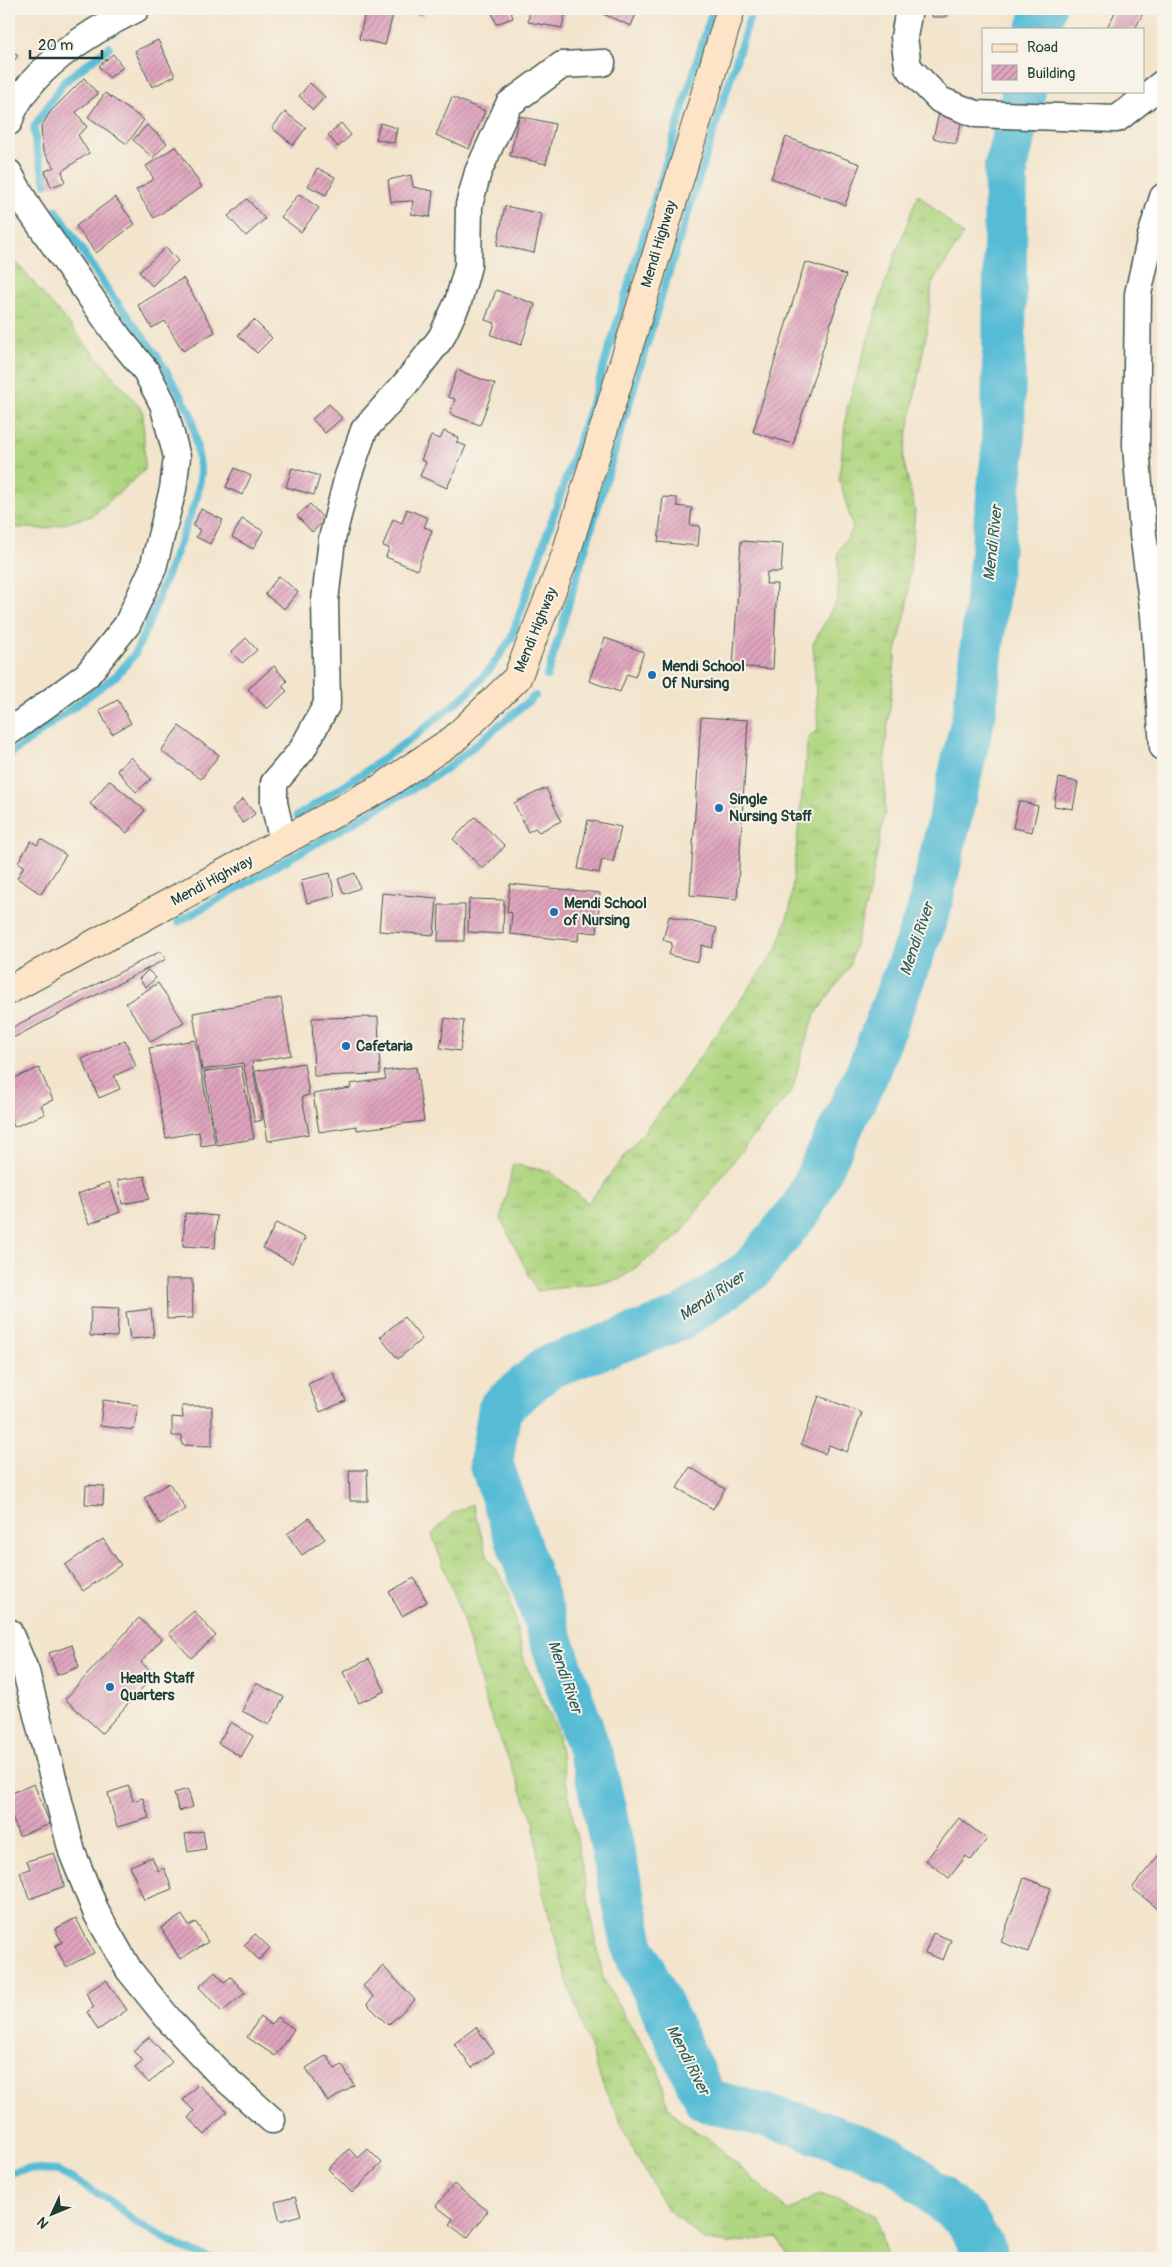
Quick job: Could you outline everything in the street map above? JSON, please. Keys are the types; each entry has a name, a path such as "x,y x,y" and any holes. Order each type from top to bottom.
{"main road":[{"name":"Mendi Highway","path":"9,990 380,788 454,739 517,678 565,558 731,9"}],"street":[{"path":"9,122 14,107 41,72 106,24 136,9"},
{"path":"908,9 904,37 908,68 940,100 976,114 1117,119 1163,83"},
{"path":"283,842 274,803 274,783 302,750 326,704 324,601 332,539 348,476 364,430 406,383 441,338 458,302 468,266 469,206 478,172 509,104 562,65 602,63"},
{"path":"9,173 29,209 119,338 146,371 164,404 177,457 173,489 153,568 127,625 86,675 9,732"},
{"path":"1163,197 1151,236 1138,294 1136,446 1143,534 1154,615 1163,747"},
{"path":"9,1632 26,1672 72,1852 98,1914 129,1970 171,2022 218,2071 272,2120"}],"green space":[{"path":"918,194 963,235 932,284 927,331 903,458 915,510 907,608 896,652 885,751 885,812 870,890 849,967 815,1015 803,1049 792,1091 738,1155 679,1236 619,1280 537,1291 501,1219 513,1164 551,1172 588,1203 679,1087 778,947 790,909 808,737 818,730 813,644 838,598 838,552 853,528 839,478 847,408 886,280"},
{"path":"9,254 143,411 145,470 92,516 45,529 9,527"},
{"path":"472,1504 489,1560 507,1586 525,1664 556,1727 603,1978 627,2020 657,2065 668,2106 680,2121 708,2138 788,2211 820,2194 847,2201 876,2216 887,2258 785,2258 787,2255 777,2237 730,2243 704,2240 666,2208 633,2149 602,2083 566,1977 542,1889 534,1822 488,1709 462,1616 432,1535 450,1515"}],"building":[{"path":"366,9 394,11 385,45 359,39"},
{"path":"397,9 425,9 423,16"},
{"path":"491,9 510,9 513,18 496,24"},
{"path":"530,9 566,9 562,28 528,22"},
{"path":"603,9 638,9 631,26 601,13"},
{"path":"933,9 946,9 946,17 932,17"},
{"path":"1117,9 1135,9 1143,13 1136,28 1107,28"},
{"path":"158,40 175,76 152,87 135,51"},
{"path":"9,47 18,56 9,66"},
{"path":"113,54 123,67 109,78 99,66"},
{"path":"84,78 98,94 76,112 87,127 78,135 89,153 62,171 65,182 51,187 45,171 54,167 43,151 41,127 50,112"},
{"path":"310,83 325,97 313,110 299,96"},
{"path":"105,93 144,120 127,144 88,117"},
{"path":"452,97 485,111 469,149 436,135"},
{"path":"285,112 306,128 293,145 272,128"},
{"path":"939,113 962,119 956,144 933,138"},
{"path":"519,116 555,124 546,164 510,156"},
{"path":"341,123 351,135 338,147 328,135"},
{"path":"380,123 397,128 394,143 376,139"},
{"path":"147,125 167,143 153,158 133,140"},
{"path":"786,137 860,164 845,205 771,178"},
{"path":"176,146 202,187 154,218 136,190 154,179 146,166"},
{"path":"317,168 335,177 326,195 308,186"},
{"path":"411,175 413,187 433,191 430,217 411,214 413,201 391,202 388,180"},
{"path":"299,194 319,208 301,232 281,217"},
{"path":"115,197 135,224 96,253 76,226"},
{"path":"247,199 265,219 246,236 228,216"},
{"path":"505,206 542,214 534,253 497,245"},
{"path":"166,247 178,261 152,286 139,272"},
{"path":"805,262 846,275 793,444 753,432"},
{"path":"183,278 215,332 183,351 165,321 152,328 138,305"},
{"path":"496,290 535,304 521,345 491,335 495,323 485,320"},
{"path":"254,320 272,338 257,353 238,335"},
{"path":"457,370 495,384 480,425 450,414 455,399 448,397"},
{"path":"329,404 342,418 325,433 312,419"},
{"path":"444,431 459,438 456,442 466,446 447,488 420,476 426,462 421,460 431,436 440,439"},
{"path":"235,468 251,476 242,495 226,487"},
{"path":"292,468 320,476 314,495 286,487"},
{"path":"663,497 677,498 677,506 692,508 690,525 700,526 698,546 658,542"},
{"path":"310,504 325,520 312,532 297,516"},
{"path":"201,509 223,520 210,544 196,537 200,530 193,526"},
{"path":"407,509 428,518 424,527 432,530 417,570 386,557 389,548 383,546 393,519 402,523"},
{"path":"242,519 263,531 253,549 232,537"},
{"path":"741,541 783,544 781,572 767,572 766,584 777,584 773,669 733,666"},
{"path":"279,576 298,592 284,609 265,594"},
{"path":"246,638 257,650 242,663 231,652"},
{"path":"605,638 644,652 635,677 627,674 620,692 589,681"},
{"path":"274,666 287,681 282,686 287,691 267,709 248,689"},
{"path":"118,700 131,723 112,734 99,710"},
{"name":"Single Nursing Staff","path":"701,717 748,720 737,899 690,895"},
{"path":"179,726 219,755 201,779 161,751"},
{"path":"131,757 151,779 136,792 117,770"},
{"path":"1059,778 1078,782 1073,809 1054,806"},
{"path":"109,780 145,810 127,833 90,804"},
{"path":"546,788 561,821 539,832 535,828 528,832 514,803"},
{"path":"243,799 255,814 243,823 232,809"},
{"path":"1019,801 1038,806 1032,832 1013,828"},
{"path":"475,817 505,846 483,869 453,839"},
{"path":"588,820 621,827 613,862 602,859 599,873 578,869"},
{"path":"41,839 66,855 41,894 17,878 24,866 18,862 31,841 37,845"},
{"path":"330,873 335,896 307,903 301,880"},
{"path":"355,873 360,888 344,894 338,879"},
{"name":"Mendi School of Nursing","path":"510,884 600,893 597,933 579,931 578,941 510,934 512,913 507,912"},
{"path":"382,893 437,898 434,935 379,931"},
{"path":"469,899 504,900 503,934 468,932"},
{"path":"439,905 465,905 464,941 438,941"},
{"path":"669,916 717,928 712,948 702,945 698,962 669,955 672,943 663,940"},
{"path":"161,951 166,959 9,1040 9,1029"},
{"path":"148,970 156,978 146,987 139,979"},
{"path":"158,983 184,1022 151,1042 126,1003"},
{"path":"281,998 291,1055 252,1062 262,1120 255,1122 243,1063 202,1070 193,1013"},
{"name":"Cafetaria","path":"378,1017 380,1074 314,1076 312,1018"},
{"path":"445,1018 464,1021 460,1051 440,1048"},
{"path":"125,1040 136,1066 114,1076 120,1089 99,1098 82,1059"},
{"path":"195,1040 215,1144 201,1146 199,1132 166,1138 149,1048"},
{"path":"304,1063 309,1095 302,1097 309,1134 268,1141 255,1071"},
{"path":"241,1066 254,1139 217,1145 204,1072"},
{"path":"416,1067 424,1121 357,1130 357,1126 319,1132 313,1094 351,1088 350,1084 386,1079 384,1071"},
{"path":"39,1068 53,1100 41,1105 45,1114 14,1127 9,1114 9,1080"},
{"path":"145,1176 149,1199 122,1204 118,1180"},
{"path":"109,1182 120,1212 89,1224 78,1194"},
{"path":"185,1213 217,1216 215,1248 183,1246"},
{"path":"276,1223 305,1238 292,1263 263,1248"},
{"path":"166,1279 192,1279 193,1318 167,1319"},
{"path":"91,1307 119,1308 117,1337 90,1336"},
{"path":"151,1309 154,1337 130,1339 126,1312"},
{"path":"404,1317 422,1339 398,1359 380,1337"},
{"path":"333,1373 346,1401 320,1412 308,1384"},
{"path":"819,1396 862,1413 847,1452 829,1445 825,1454 801,1444"},
{"path":"103,1400 138,1405 134,1430 100,1426"},
{"path":"182,1406 212,1406 212,1446 182,1445 182,1436 172,1436 172,1417 183,1418"},
{"path":"690,1467 725,1489 713,1509 677,1488"},
{"path":"349,1470 367,1470 368,1501 350,1501"},
{"path":"169,1483 186,1509 160,1524 144,1498"},
{"path":"86,1485 104,1486 103,1505 85,1504"},
{"path":"309,1518 325,1539 302,1555 287,1534"},
{"path":"103,1539 121,1565 83,1591 65,1565"},
{"path":"414,1578 427,1602 402,1616 389,1592"},
{"path":"194,1611 216,1636 191,1658 169,1633"},
{"name":"Health Staff Quarters","path":"139,1618 162,1639 141,1662 154,1675 102,1733 65,1699"},
{"path":"72,1645 79,1667 57,1675 49,1653"},
{"path":"369,1659 385,1691 359,1703 343,1672"},
{"path":"256,1683 284,1697 269,1725 242,1711"},
{"path":"231,1722 253,1736 241,1757 218,1743"},
{"path":"34,1784 50,1824 19,1836 9,1809 9,1794"},
{"path":"129,1786 133,1801 143,1798 149,1818 117,1827 108,1793"},
{"path":"188,1789 193,1807 179,1811 174,1793"},
{"path":"959,1818 987,1839 971,1860 966,1856 949,1878 926,1860"},
{"path":"203,1831 206,1849 188,1852 185,1834"},
{"path":"1163,1852 1163,1913 1132,1888"},
{"path":"54,1853 65,1886 29,1899 20,1872 30,1869 27,1861"},
{"path":"152,1857 158,1871 164,1868 172,1889 144,1900 130,1866"},
{"path":"1024,1878 1051,1888 1028,1952 1001,1942"},
{"path":"182,1915 189,1926 196,1922 208,1942 180,1959 161,1928"},
{"path":"76,1918 94,1953 66,1967 55,1946 62,1942 55,1929"},
{"path":"933,1933 951,1940 943,1960 925,1953"},
{"path":"255,1934 270,1948 259,1960 244,1945"},
{"path":"383,1966 415,2000 388,2025 367,2004 374,1997 363,1986"},
{"path":"215,1972 224,1982 231,1977 245,1993 222,2012 199,1987"},
{"path":"106,1980 127,2010 98,2030 87,2012 94,2007 86,1993"},
{"path":"260,2017 271,2025 277,2017 294,2029 275,2056 247,2037"},
{"path":"476,2027 494,2052 472,2068 454,2044"},
{"path":"149,2037 172,2062 149,2083 135,2068 143,2061 133,2051"},
{"path":"327,2055 335,2069 342,2065 354,2085 328,2102 306,2068"},
{"path":"198,2084 227,2111 205,2135 188,2118 194,2111 183,2100"},
{"path":"349,2149 358,2158 368,2149 382,2163 352,2193 328,2169"},
{"path":"454,2184 488,2211 467,2238 449,2224 453,2219 436,2206"},
{"path":"295,2197 301,2215 280,2221 275,2202"}],"waterway":[{"path":"297,816 412,738 467,694 490,669 511,639 598,385 713,9"},
{"name":"Mendi River","path":"1038,28 1044,9"},
{"path":"547,676 657,310 749,20"},
{"path":"46,184 36,147 34,127 64,82 109,47"},
{"name":"Mendi River","path":"988,2258 967,2221 895,2160 800,2125 706,2100 634,1949 595,1767 491,1463 500,1408 548,1367 680,1319 751,1270 802,1208 866,1076 928,913 975,710 1003,452 1006,167 1024,92"},
{"path":"9,755 117,675 135,654 197,498 201,473 191,413 157,356 109,292 56,210"},
{"path":"178,922 445,770 535,696"},
{"path":"9,2173 26,2169 58,2171 112,2202 137,2223 187,2250 210,2258"}],"place":[{"name":"Mendi School Of Nursing","path":"652,675"},
{"name":"Single Nursing Staff","path":"719,808"},
{"name":"Mendi School of Nursing","path":"554,912"},
{"name":"Cafetaria","path":"346,1046"},
{"name":"Health Staff Quarters","path":"110,1687"}]}
